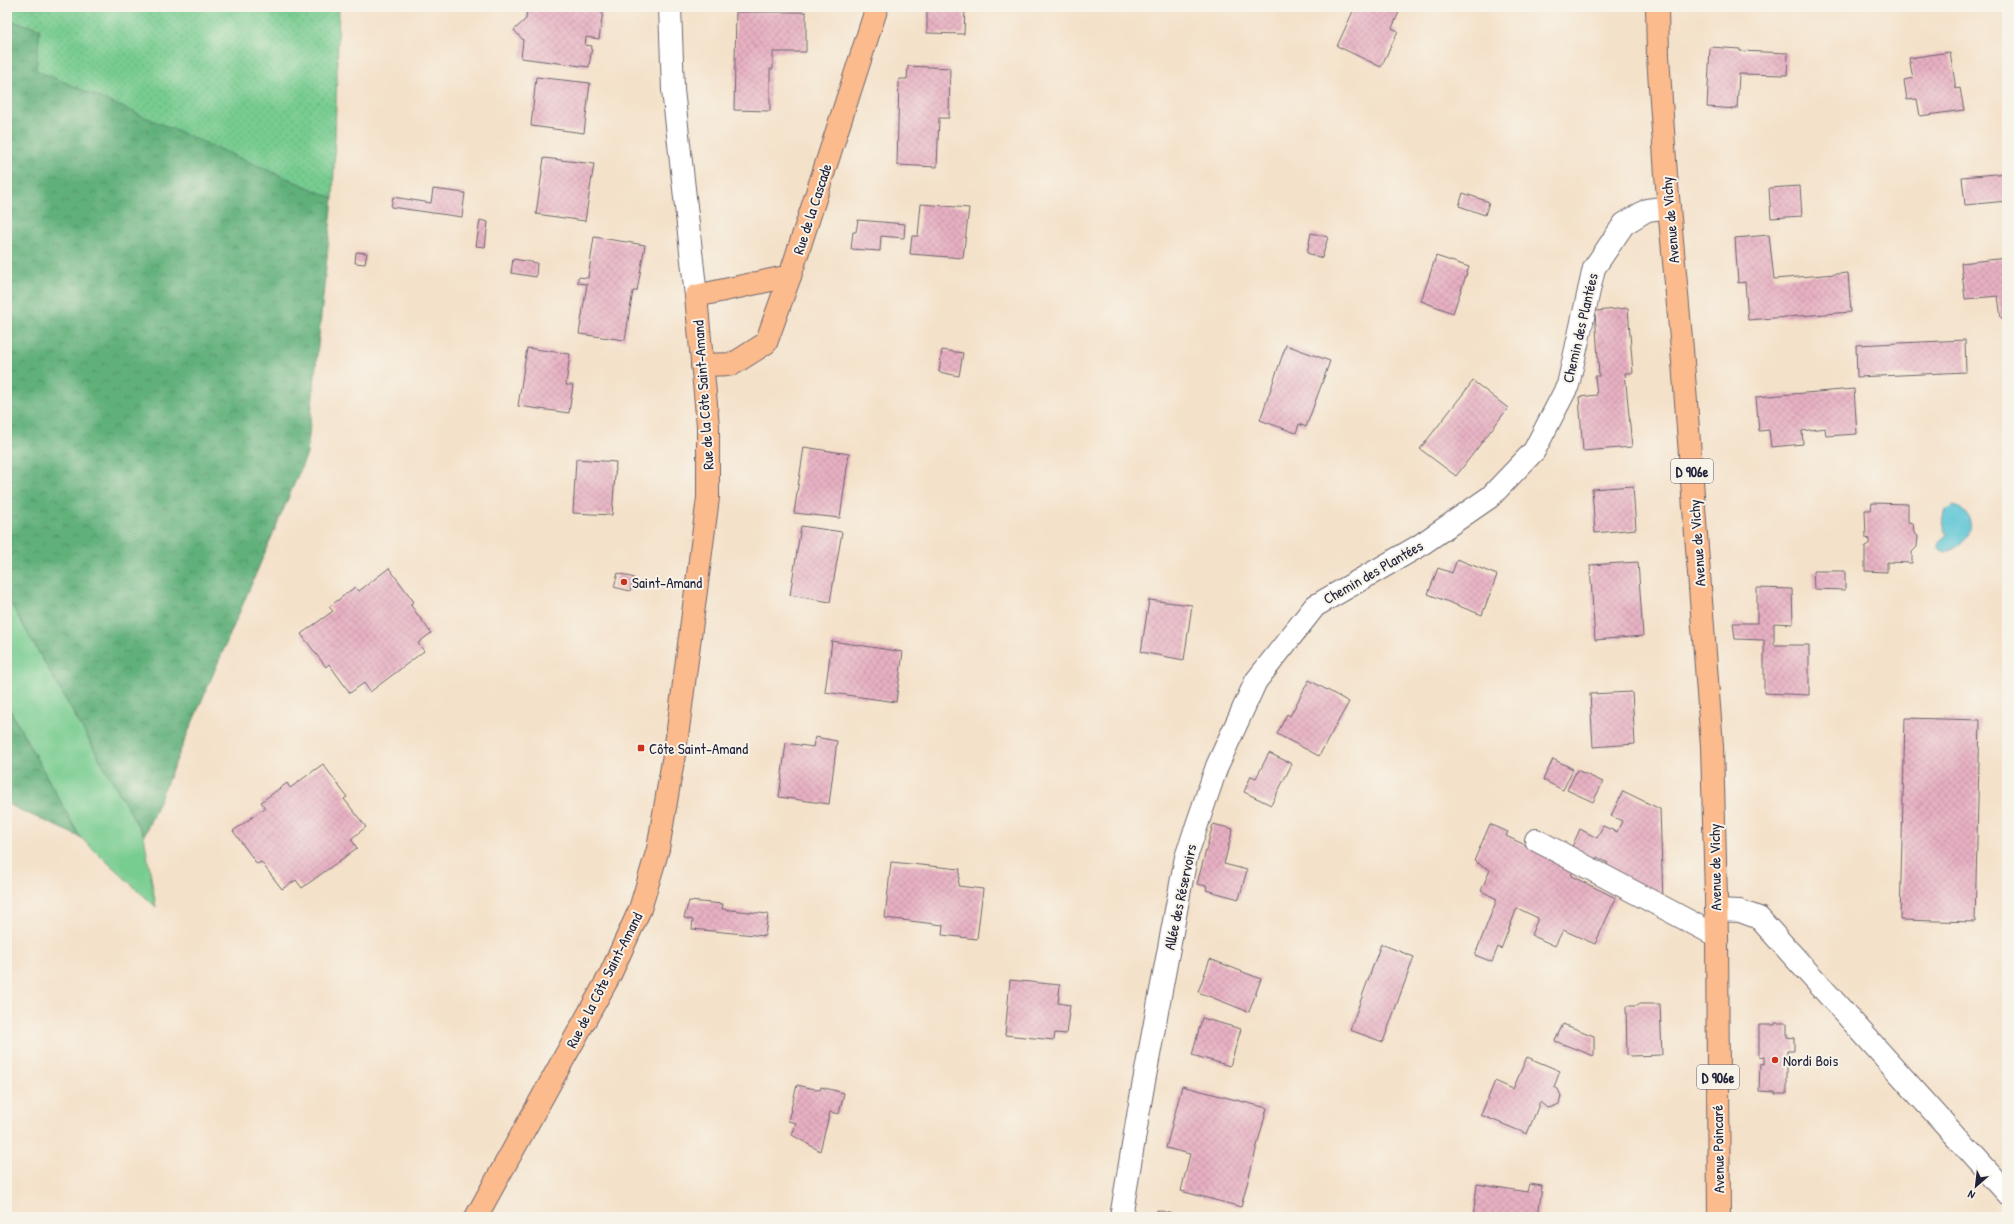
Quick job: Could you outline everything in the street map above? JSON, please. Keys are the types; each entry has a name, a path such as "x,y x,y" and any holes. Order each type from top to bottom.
{"main road":[{"name":"Rue de la Cascade","path":"702,365 733,364 766,343 790,276 877,7"},
{"name":"Avenue de Vichy","path":"1657,7 1658,56 1669,207 1682,349 1712,746 1717,936"},
{"path":"696,296 790,276"},
{"name":"Rue de la Côte Saint-Amand","path":"476,1217 610,975 640,909 658,849 678,730 708,498 708,426 696,296"},
{"name":"Avenue Poincaré","path":"1717,936 1719,1217"}],"street":[{"name":"Rue de la Côte Saint-Amand","path":"670,7 673,90 696,296"},
{"name":"Chemin des Plantées","path":"1315,606 1419,546 1490,496 1534,451 1568,385 1594,268 1624,224 1647,210 1669,207"},
{"name":"Allée des Réservoirs","path":"1121,1217 1142,1092 1186,857 1217,766 1256,681 1315,606"},
{"path":"1536,840 1717,936"},
{"path":"1716,910 1740,911 1759,918 2007,1193"}],"green space":[{"path":"7,7 339,7 333,198 36,70 40,28 7,20"},
{"path":"7,20 40,28 37,70 333,198 307,454 144,836 7,597"},
{"path":"7,597 144,836 156,907 80,837 7,705"},
{"path":"7,705 80,837 7,804"}],"water":[{"path":"1954,505 1962,510 1969,518 1970,531 1963,542 1957,547 1945,552 1939,549 1939,543 1947,534 1943,522 1946,509"}],"building":[{"path":"527,7 560,7 603,12 599,39 586,37 585,45 592,46 589,67 521,58 523,40 514,30 526,19"},
{"path":"927,7 965,7 964,34 927,33"},
{"path":"1355,7 1393,7 1400,10 1392,28 1398,31 1381,67 1337,46"},
{"path":"736,12 806,12 806,52 773,52 773,69 770,69 770,111 734,110"},
{"path":"1710,47 1740,49 1740,51 1788,53 1787,75 1739,74 1737,109 1707,107"},
{"path":"1950,52 1956,89 1960,88 1964,110 1920,116 1917,99 1907,100 1904,80 1913,78 1909,58"},
{"path":"908,66 950,68 949,118 939,118 937,167 897,165 899,79 907,79"},
{"path":"536,77 590,83 584,133 531,126"},
{"path":"544,158 594,164 585,221 536,214"},
{"path":"2007,173 2007,201 1965,205 1962,177"},
{"path":"1800,186 1802,216 1771,218 1769,188"},
{"path":"433,189 465,193 462,217 391,207 393,197 431,203"},
{"path":"1463,193 1489,202 1485,215 1459,206"},
{"path":"921,204 969,208 963,258 910,254 912,236 918,236"},
{"path":"480,220 488,222 485,247 476,246"},
{"path":"858,220 905,224 904,238 881,236 880,251 851,249 853,232 856,232"},
{"path":"1311,233 1328,237 1322,258 1307,253"},
{"path":"1769,235 1774,279 1848,273 1851,312 1748,320 1745,282 1738,283 1735,238"},
{"path":"594,237 645,245 637,291 633,291 625,340 579,334 587,284 578,283 578,277 588,278"},
{"path":"356,252 367,253 365,264 355,263"},
{"path":"1436,256 1469,267 1453,313 1421,301"},
{"path":"2007,258 2007,318 2001,318 1998,296 1965,299 1961,263"},
{"path":"513,259 537,263 536,277 511,273"},
{"path":"1628,308 1633,373 1625,373 1632,447 1583,451 1579,397 1597,395 1595,376 1599,376 1595,311"},
{"path":"1965,340 1966,372 1857,377 1856,345"},
{"path":"1286,345 1330,361 1306,427 1299,424 1296,433 1260,420"},
{"path":"527,348 570,354 566,385 573,385 569,413 518,406"},
{"path":"942,350 963,353 959,376 939,372"},
{"path":"1473,381 1508,408 1456,476 1420,449"},
{"path":"1854,389 1857,434 1826,436 1825,428 1802,431 1803,444 1771,447 1769,430 1759,431 1756,397"},
{"path":"804,447 849,454 840,518 794,513"},
{"path":"576,459 616,462 612,515 573,513"},
{"path":"1633,486 1636,529 1595,533 1592,489"},
{"path":"1872,503 1908,504 1908,522 1913,523 1914,533 1918,536 1917,547 1912,552 1912,563 1887,562 1887,572 1865,571 1865,546 1869,544 1869,539 1866,538 1865,510 1871,510"},
{"path":"801,526 842,532 830,602 790,595"},
{"path":"1457,559 1497,575 1482,615 1428,594 1438,568 1452,573"},
{"path":"1638,562 1643,636 1595,640 1590,565"},
{"path":"389,568 414,602 410,604 431,633 418,643 424,651 370,692 364,683 350,693 329,664 326,667 301,634 333,611 329,607 355,587 359,591"},
{"path":"1813,571 1845,571 1845,590 1814,589"},
{"name":"Saint-Amand","path":"618,573 634,578 630,591 614,587"},
{"path":"1757,588 1792,589 1793,624 1774,623 1774,645 1809,645 1809,695 1764,693 1764,640 1735,639 1733,623 1757,623"},
{"path":"1149,600 1192,605 1184,660 1141,652"},
{"path":"832,641 903,652 896,702 825,692"},
{"path":"1309,680 1349,702 1319,756 1277,734 1287,714 1290,716"},
{"path":"1632,692 1635,744 1593,747 1590,694"},
{"path":"1905,718 1980,720 1975,922 1900,920"},
{"path":"815,737 837,741 829,804 779,797 786,743 813,747"},
{"path":"1269,753 1292,764 1271,805 1244,792 1251,776 1256,778"},
{"path":"1553,759 1573,769 1563,790 1543,780"},
{"path":"323,764 347,797 344,799 366,827 351,839 357,848 302,888 296,880 282,889 261,862 257,864 233,831 265,808 261,802 287,783 290,788"},
{"path":"1577,770 1603,782 1593,802 1567,790"},
{"path":"1623,791 1660,809 1663,901 1603,872 1608,863 1597,857 1594,863 1570,851 1580,829 1597,838 1603,826 1617,832 1622,821 1611,816"},
{"path":"1213,824 1233,829 1224,864 1247,870 1239,899 1206,890 1207,886 1197,884"},
{"path":"1490,824 1508,832 1506,836 1574,868 1571,876 1616,898 1595,944 1563,930 1555,946 1531,935 1538,918 1517,908 1501,949 1498,947 1492,962 1475,955 1497,899 1481,891 1490,870 1474,861"},
{"path":"891,862 960,869 958,886 983,889 977,939 942,935 943,925 885,918"},
{"path":"689,901 723,904 722,909 768,914 765,936 692,929 693,920 684,918"},
{"path":"1381,944 1414,957 1383,1042 1350,1030"},
{"path":"1210,959 1261,979 1249,1012 1198,992"},
{"path":"1010,980 1060,985 1058,1003 1070,1005 1066,1034 1055,1033 1054,1040 1005,1035"},
{"path":"1638,1004 1660,1004 1662,1055 1627,1055 1626,1006 1637,1006"},
{"path":"1202,1018 1241,1029 1230,1066 1192,1055"},
{"name":"Nordi Bois","path":"1775,1023 1787,1023 1787,1037 1794,1038 1794,1051 1787,1051 1787,1094 1775,1094 1775,1092 1759,1091 1760,1063 1764,1064 1764,1056 1759,1057 1759,1025 1775,1025"},
{"path":"1563,1024 1594,1036 1594,1056 1555,1041"},
{"path":"1527,1057 1560,1071 1554,1087 1558,1089 1561,1096 1559,1104 1552,1107 1547,1108 1540,1102 1527,1134 1481,1115 1495,1081 1513,1089"},
{"path":"797,1085 820,1090 821,1087 844,1093 839,1114 830,1112 820,1151 792,1135 796,1123 788,1121"},
{"path":"1182,1086 1267,1108 1241,1207 1181,1191 1190,1154 1166,1148"},
{"path":"1477,1184 1527,1192 1529,1184 1542,1186 1538,1217 1473,1217"},
{"path":"1157,1210 1180,1216 1180,1217 1156,1217"}],"place":[{"name":"Saint-Amand","path":"624,582"},
{"name":"Côte Saint-Amand","path":"641,748"},
{"name":"Nordi Bois","path":"1775,1060"}]}
